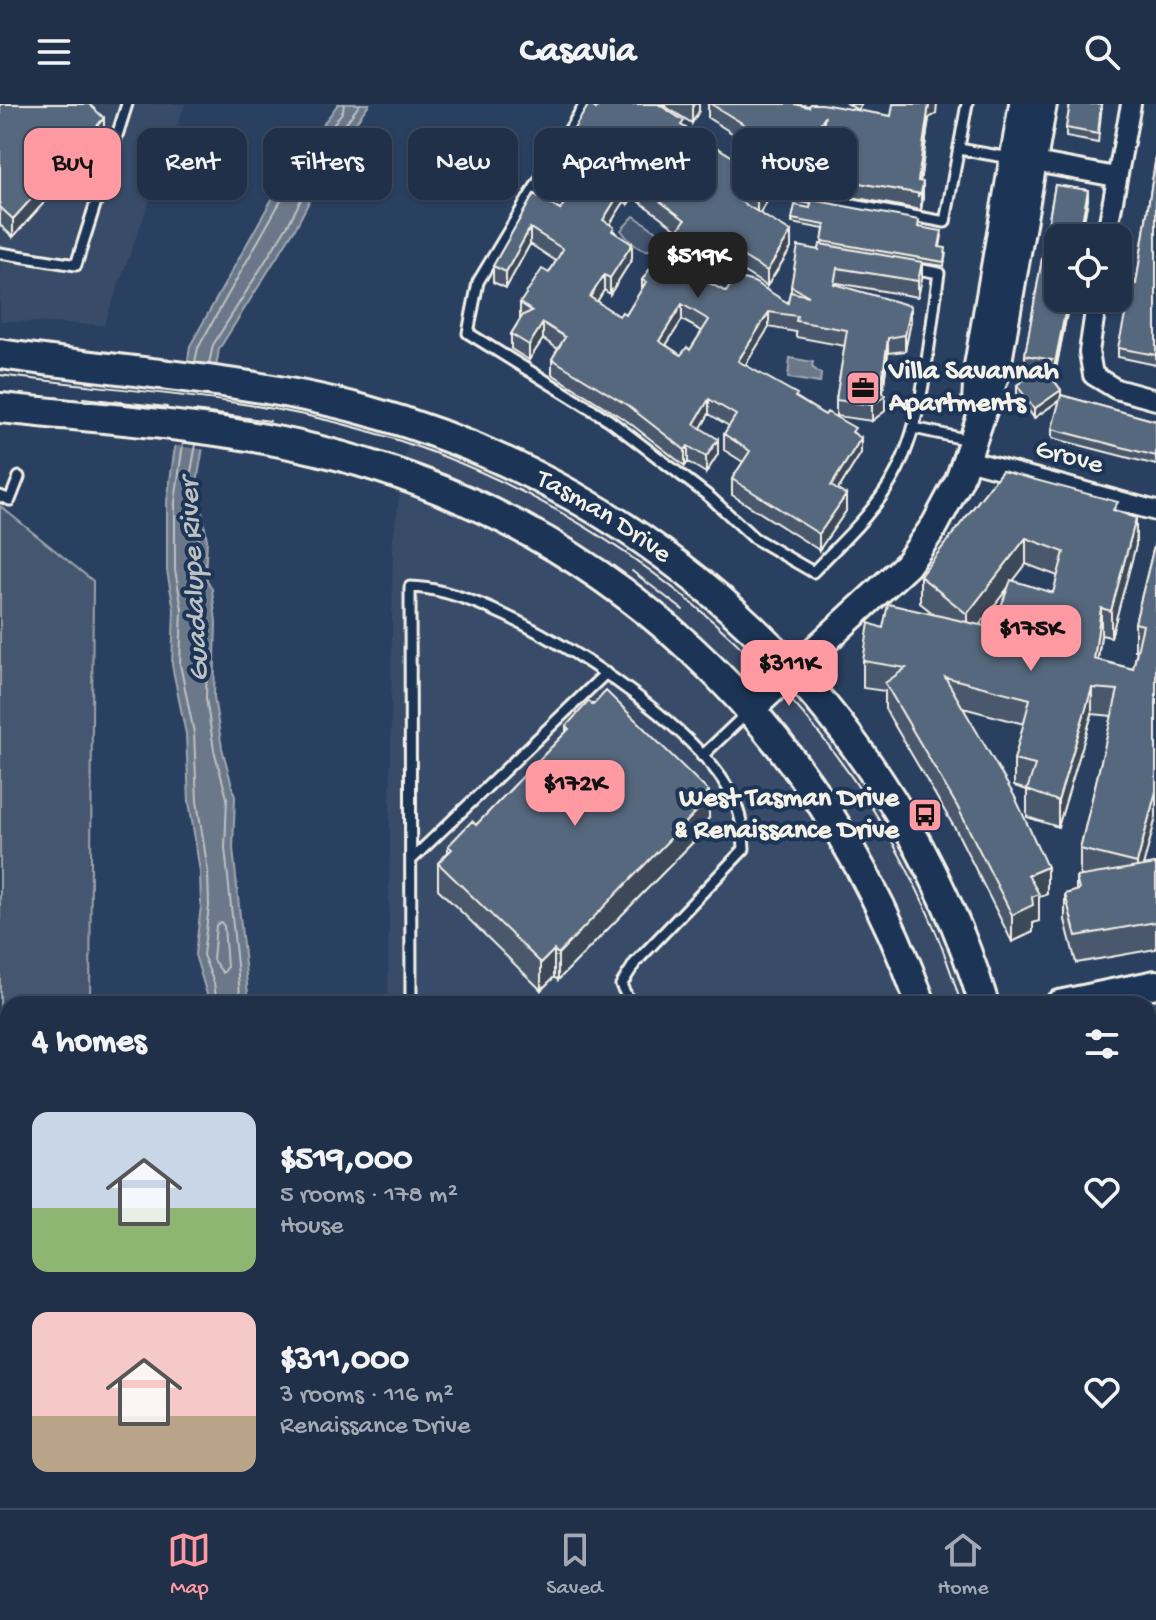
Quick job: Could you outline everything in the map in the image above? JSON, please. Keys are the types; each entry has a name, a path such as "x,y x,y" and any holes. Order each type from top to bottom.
{"main road":[{"name":"Tasman Drive","path":"0,354 280,392 363,410 486,455 590,507 708,588 794,669 856,745 900,816 939,888 981,996"},
{"name":"Tasman Drive","path":"0,408 255,437 353,460 468,500 557,547 664,626 751,709 806,777 867,874 918,996"}],"street":[{"path":"1023,104 1023,160"},
{"path":"751,709 907,565 935,525 970,450 978,366 1023,160 1043,104"},
{"path":"1108,224 1131,104"},
{"path":"1023,160 1116,177"},
{"path":"1095,312 1089,352 1093,375 1116,389 1156,400"},
{"name":"Grove","path":"970,450 1156,511"},
{"path":"1098,996 1156,984"}],"lane":[{"path":"0,253 76,265 127,104"},
{"path":"585,104 478,282 468,333 609,420 711,498 754,538 813,572 873,508 895,476 914,428 939,273 896,265"},
{"path":"826,200 945,222 967,104"},
{"path":"959,149 1023,160"},
{"path":"914,428 970,450"},
{"path":"0,496 10,500 19,477"},
{"path":"411,996 410,587 431,587 464,598 557,643 606,673 668,722 702,756 732,794 743,824 744,849 635,963 621,985 627,996"},
{"path":"411,860 606,673"},
{"path":"702,756 751,709"}],"shaded area":[{"path":"0,104 185,104 176,128 137,128 137,200 150,200 104,325 0,321"},
{"path":"634,216 659,233 660,242 653,250 638,247 621,230"},
{"path":"410,426 528,475 712,590 879,781 979,996 388,996 393,539"},
{"path":"0,506 93,581 90,996 0,996"},
{"path":"1156,986 1156,996 1103,996"}],"water":[{"path":"338,104 369,104 352,128 321,128"},
{"name":"Guadalupe River","path":"272,200 310,200 219,349 197,483 207,540 205,576 212,589 216,622 214,697 222,748 235,797 233,848 248,996 208,996 195,955 201,906 200,872 189,801 186,734 172,665 174,609 167,571 167,501 190,346"},
{"path":"790,358 813,362 812,367 821,374 820,383 788,378"}],"pier":[{"path":"184,359 221,365 207,450 171,445"}],"building":[{"path":"0,104 89,104 104,118 95,128 24,128 24,200 30,200 13,219 0,207"},
{"path":"589,104 596,109 599,104 658,104 684,121 681,125 686,128 574,128"},
{"path":"711,104 794,104 809,107 810,104 822,104 891,116 893,104 929,104 918,181 923,182 921,194 857,183 857,128 823,128 825,116 817,128 750,128"},
{"path":"1070,104 1101,104 1098,134 1066,128"},
{"path":"716,147 732,156 732,200 738,200 791,232 767,271 719,242 698,277 726,292 736,277 754,282 788,303 790,292 809,296 791,286 798,246 819,250 820,244 922,262 918,281 837,268 834,284 911,306 905,335 888,338 881,389 885,396 872,405 836,400 847,330 796,321 797,316 769,312 738,361 797,394 795,397 825,415 827,412 855,428 852,432 861,438 831,486 846,495 819,534 732,479 750,451 724,434 736,415 709,399 694,424 718,439 706,457 688,446 685,450 627,405 552,359 565,337 543,323 529,345 511,334 523,315 532,311 520,303 542,269 549,273 563,249 530,228 506,272 493,266 534,194 534,200 544,200 560,210 566,200 615,200 603,220 614,227 612,231 632,244 610,278 604,275 590,297 619,316 622,312 626,315 646,282 642,280 685,220 658,200 716,200","holes":["682,304 709,320 690,350 687,347 681,355 659,341"]},
{"path":"1156,156 1156,355 1118,348 1126,312 1132,312 1132,283 1136,284"},
{"path":"1055,185 1088,190 1082,224 1048,224"},
{"path":"812,200 919,220 918,227 942,231 939,247 946,248 944,262 822,241 825,225 792,219 795,205 810,208"},
{"path":"1044,247 1044,312 1065,312 1052,378 1061,390 1034,409 1017,385 1052,360 1025,355"},
{"path":"1061,395 1156,421 1156,456 1052,429"},
{"path":"1002,471 1118,502 1113,510 1136,518 1111,611 1101,608 1094,659 1133,669 1143,625 1135,623 1156,538 1156,791 1137,863 1080,849 1118,690 1092,688 1058,801 1027,790 1035,765 1014,760 1030,699 945,677 1015,797 1047,867 1028,875 1039,894 1032,897 1033,905 1012,915 957,806 885,683 906,668 863,661 869,623 883,628 888,604 993,628 1011,580 1053,593 1064,552 1026,538 967,614 920,576"},
{"path":"606,691 709,792 695,806 699,809 558,954 554,950 541,963 438,863 452,849 448,846 472,821 476,825 569,729 566,726 589,701 593,705"},
{"path":"1156,864 1156,922 1076,936 1065,894 1079,890 1076,877"}],"tram line":[{"path":"0,375 227,402 317,418 361,429 463,464 560,512 651,571 734,641 808,720 872,807 923,902 958,996"},
{"path":"83,398 167,407"},
{"path":"194,411 270,421"},
{"path":"632,571 683,610"}],"place":[{"name":"Villa Savannah Apartments","path":"863,388"},
{"name":"West Tasman Drive & Renaissance Drive","path":"925,815"}]}
